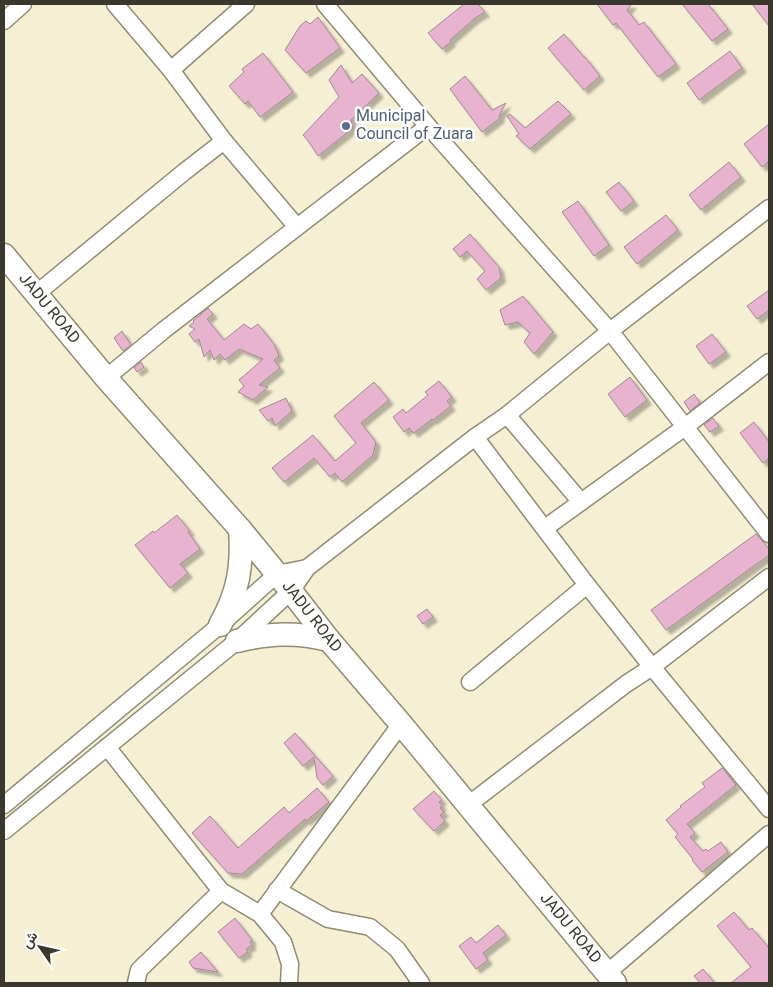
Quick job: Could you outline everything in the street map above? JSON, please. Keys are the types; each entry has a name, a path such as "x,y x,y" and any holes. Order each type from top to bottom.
{"highway":[{"name":"JADU ROAD","path":"4,254 106,378 240,529 292,591 330,640 611,978"},
{"path":"220,625 228,611 239,579 242,545 240,529"},
{"path":"237,641 274,634 293,634 330,640"}],"street":[{"path":"4,22 23,4"},
{"path":"115,4 171,70 224,141 298,227"},
{"path":"171,70 246,4"},
{"path":"326,4 428,126 610,331 769,534"},
{"path":"106,378 164,330 428,126"},
{"path":"36,294 224,141"},
{"path":"4,832 237,641 292,591 307,568 475,437 507,415 610,331 769,208"},
{"path":"545,528 685,427 769,362"},
{"path":"507,415 580,502"},
{"path":"475,437 587,585 769,809"},
{"path":"4,806 220,625 277,574 307,568"},
{"path":"468,805 769,577"},
{"path":"470,682 587,585"},
{"path":"260,914 401,724"},
{"path":"107,747 221,891 260,914 283,942 290,964 289,983"},
{"path":"611,978 769,834"},
{"path":"277,890 328,919 370,927 397,949 421,983"},
{"path":"136,983 139,970 221,891"}],"building":[{"path":"464,4 478,4 485,12 475,18 442,49 428,33"},
{"path":"597,4 632,4 627,10 639,25 644,22 676,64 658,77 616,23 613,25"},
{"path":"682,4 708,4 728,29 712,41"},
{"path":"752,4 769,4 769,26"},
{"path":"318,17 340,48 306,73 285,50 300,26 306,21 310,24"},
{"path":"564,34 600,76 584,90 548,48"},
{"path":"730,51 742,68 699,100 687,83"},
{"path":"263,53 293,92 260,117 248,101 245,104 229,86 244,72 242,69"},
{"path":"341,65 352,83 362,74 379,93 351,120 353,128 318,156 303,135 339,97 329,80"},
{"path":"465,76 492,110 506,103 499,116 500,118 482,132 450,89"},
{"path":"558,101 571,114 530,149 516,136 519,134 507,116 510,114 525,128"},
{"path":"769,124 769,161 762,167 744,144"},
{"path":"729,162 741,177 701,210 689,195"},
{"path":"619,182 634,201 621,211 606,192"},
{"path":"578,201 609,245 594,256 562,212"},
{"path":"666,215 678,230 637,264 624,247"},
{"path":"470,234 499,267 501,278 486,290 477,279 485,271 467,251 460,257 453,249"},
{"path":"769,290 769,310 757,319 747,306"},
{"path":"523,296 553,332 534,354 524,342 530,333 518,322 505,325 500,310"},
{"path":"208,308 213,314 207,319 224,340 244,324 251,329 258,324 274,344 279,356 274,360 280,368 259,385 268,387 253,400 238,392 244,386 239,380 263,359 239,349 225,360 220,354 214,360 210,350 204,357 199,339 195,342 189,334 195,329 189,326"},
{"path":"122,331 131,345 123,351 114,338"},
{"path":"712,334 726,352 709,364 696,346"},
{"path":"141,362 144,367 137,372 134,368"},
{"path":"630,377 647,400 625,417 608,394"},
{"path":"439,381 452,397 447,401 451,406 414,433 409,428 404,432 393,417 403,409 406,413 428,395 425,392"},
{"path":"374,382 389,400 361,423 376,442 373,455 342,482 335,473 330,477 314,458 284,482 272,468 313,435 335,461 356,443 334,416"},
{"path":"694,394 700,403 690,411 684,402"},
{"path":"286,398 292,411 275,426 272,418 268,421 259,410"},
{"path":"713,418 719,426 710,432 704,425"},
{"path":"754,422 769,442 769,458 763,463 740,433"},
{"path":"177,515 190,531 188,532 200,549 180,564 188,573 170,588 135,545"},
{"path":"756,534 769,549 769,555 666,630 651,610"},
{"path":"427,609 433,617 423,624 417,616"},
{"path":"295,733 333,776 323,785 317,778 314,757 303,766 284,743"},
{"path":"722,768 736,785 687,824 695,833 690,837 703,851 706,849 708,851 721,842 728,852 702,872 675,837 678,834 666,820 680,806 705,787 702,783"},
{"path":"317,788 329,802 306,821 305,819 242,874 228,873 192,833 210,816 238,848 284,807 289,813"},
{"path":"434,791 442,800 439,802 442,806 440,808 444,812 440,815 445,821 434,831 413,809"},
{"path":"734,912 749,930 752,928 769,948 769,983 731,983 751,967 717,926"},
{"path":"235,918 252,940 250,942 252,945 246,949 248,952 239,958 218,932"},
{"path":"498,925 506,935 483,953 488,960 476,969 459,946 471,937 476,943"},
{"path":"201,952 218,972 193,968 189,962"},
{"path":"703,969 715,983 700,983 694,976"}],"place":[{"name":"Municipal Council of Zuara","path":"346,126"}]}
